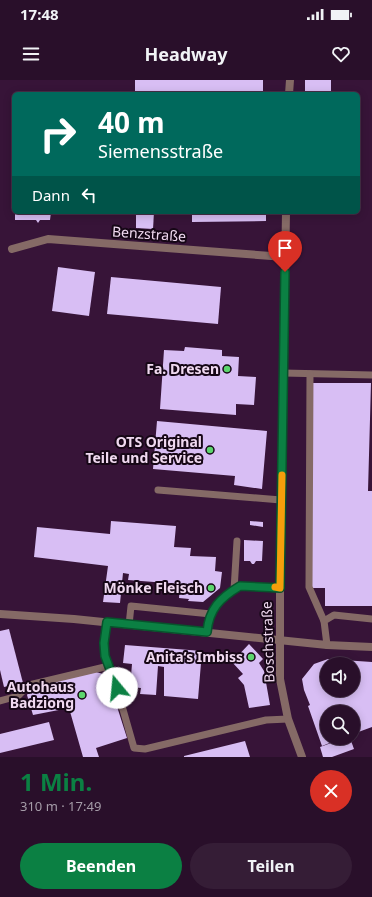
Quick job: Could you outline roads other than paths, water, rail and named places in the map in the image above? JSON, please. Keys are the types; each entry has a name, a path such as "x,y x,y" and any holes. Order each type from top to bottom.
{"street":[{"path":"289,92 290,80"},
{"name":"Boschstraße","path":"286,214 279,639 280,679 288,720 302,757"},
{"name":"Benzstraße","path":"12,249 48,239 285,257"},
{"path":"0,614 107,622 327,645 372,647"}],"lane":[{"path":"283,373 372,375"},
{"path":"310,374 308,572 309,587 312,597 324,621 327,645"},
{"path":"158,490 281,500"},
{"path":"234,590 237,541"},
{"path":"207,632 208,619 214,608 240,586 280,588"},
{"path":"129,625 131,606 211,614"},
{"path":"324,621 334,615 372,618"},
{"path":"107,622 104,643 105,656 134,748 138,753 145,749 266,720 288,720"},
{"path":"0,702 18,696 29,684 109,666"}],"place":[{"name":"Fa. Dresen","path":"227,369"},
{"name":"OTS Original Teile und Service","path":"210,450"},
{"name":"Mönke Fleisch","path":"211,588"},
{"name":"Anita‘s Imbiss","path":"251,657"},
{"name":"Autohaus Badziong","path":"82,695"}]}
